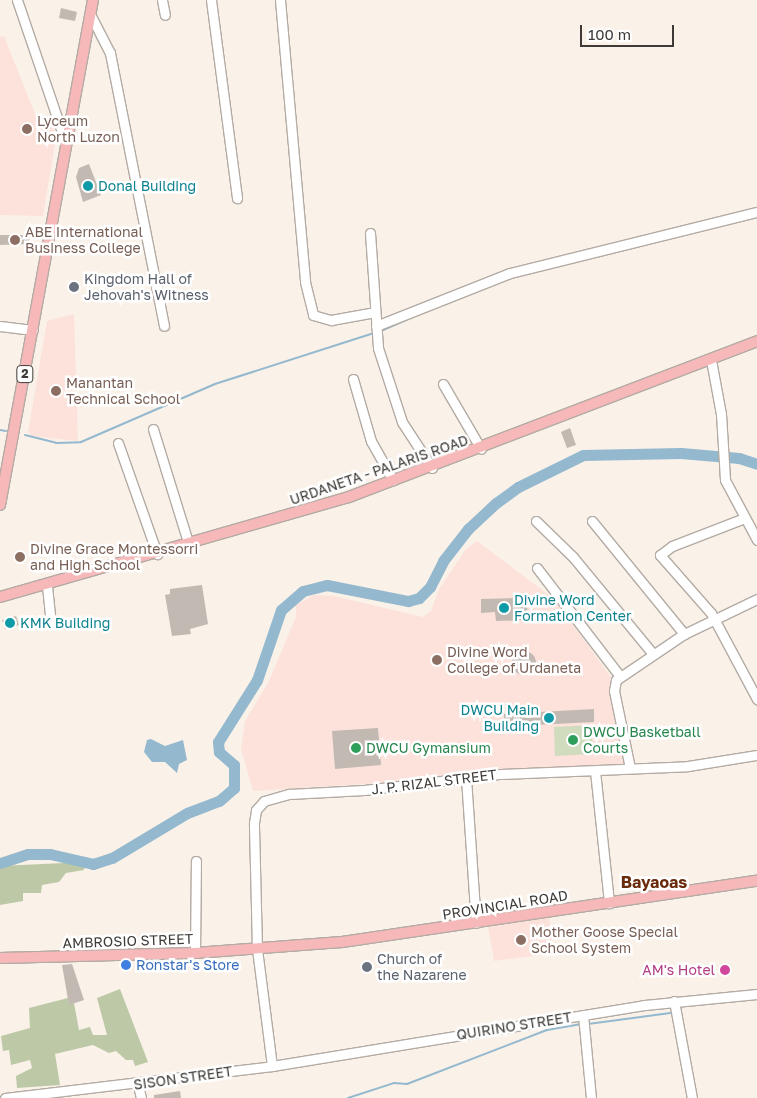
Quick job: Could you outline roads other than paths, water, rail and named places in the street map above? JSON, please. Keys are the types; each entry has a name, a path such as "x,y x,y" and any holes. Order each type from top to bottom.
{"main road":[{"name":"2","path":"0,505 93,0"},
{"name":"URDANETA - PALARIS ROAD","path":"0,597 48,586 189,545 432,468 757,341"},
{"name":"PROVINCIAL ROAD","path":"257,949 342,942 476,924 757,881"},
{"name":"AMBROSIO STREET","path":"0,958 195,953 257,949"}],"street":[{"path":"17,0 66,144"},
{"path":"162,0 165,15"},
{"path":"211,0 237,198"},
{"path":"280,0 306,282 313,316 331,320 375,312"},
{"path":"90,14 110,53 164,326"},
{"path":"376,328 510,273 757,212"},
{"path":"370,233 377,342 402,422 432,468"},
{"path":"0,326 33,330"},
{"path":"711,360 723,440 724,471 742,519 757,540"},
{"path":"353,380 371,441 393,480"},
{"path":"443,384 481,449"},
{"path":"153,429 189,545"},
{"path":"118,443 157,554"},
{"path":"742,519 672,546 660,555 714,618 757,699"},
{"path":"536,520 573,557 652,653"},
{"path":"592,521 684,634"},
{"path":"537,568 620,676"},
{"path":"48,586 51,623"},
{"path":"630,768 614,690 620,676 652,653 684,634 757,599"},
{"name":"J. P. RIZAL STREET","path":"257,949 254,823 256,810 264,801 290,794 364,790 466,778 688,766 757,755"},
{"path":"595,771 609,903"},
{"path":"466,778 476,924"},
{"path":"195,953 196,861"},
{"path":"257,949 272,1066"},
{"name":"QUIRINO STREET","path":"272,1066 674,1001 757,994"},
{"path":"674,1001 692,1098"},
{"path":"584,1015 590,1098"},
{"name":"SISON STREET","path":"5,1098 138,1084 272,1066"},
{"path":"138,1084 141,1098"}],"water":[{"path":"151,739 165,746 183,740 187,760 179,764 177,773 165,762 152,762 144,752 147,740"}],"waterway":[{"path":"708,228 757,217"},
{"path":"381,331 431,309"},
{"path":"25,435 56,443 81,442 215,384 374,333"},
{"path":"0,430 6,431"},
{"path":"0,863 28,854 50,854 93,864 112,858 187,813 219,801 234,788 234,765 219,752 218,742 257,680 281,610 303,591 327,585 408,601 419,598 430,587 443,561 468,529 496,503 518,487 583,455 681,453 739,458 757,464"},
{"path":"588,1024 670,1013"},
{"path":"348,1098 394,1083 407,1084 547,1030 581,1024"}],"place":[{"name":"Lyceum North Luzon","path":"27,129"},
{"name":"Donal Building","path":"88,186"},
{"name":"ABE International Business College","path":"15,240"},
{"name":"Kingdom Hall of Jehovah's Witness","path":"74,287"},
{"name":"Manantan Technical School","path":"56,391"},
{"name":"Divine Grace Montessorri and High School","path":"20,557"},
{"name":"Divine Word Formation Center","path":"504,608"},
{"name":"KMK Building","path":"10,623"},
{"name":"Divine Word College of Urdaneta","path":"437,660"},
{"name":"DWCU Main Building","path":"549,718"},
{"name":"DWCU Basketball Courts","path":"573,740"},
{"name":"DWCU Gymansium","path":"356,748"},
{"name":"Mother Goose Special School System","path":"521,940"},
{"name":"Ronstar's Store","path":"126,965"},
{"name":"Church of the Nazarene","path":"367,967"},
{"name":"AM's Hotel","path":"725,970"}],"district":[{"name":"Bayaoas","path":"654,882"}]}
